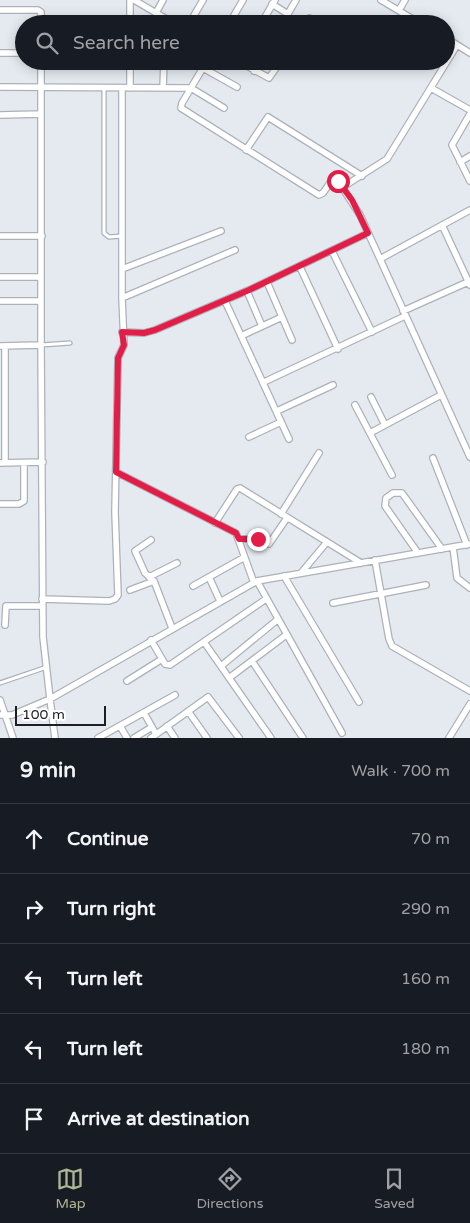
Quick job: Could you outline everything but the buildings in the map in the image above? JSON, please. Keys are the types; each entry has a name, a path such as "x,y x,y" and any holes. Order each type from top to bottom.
{"street":[{"path":"130,0 130,15"},
{"path":"134,0 158,15"},
{"path":"156,13 163,0"},
{"path":"195,15 204,0"},
{"path":"234,15 243,0"},
{"path":"266,15 274,2 288,14 296,0"},
{"path":"381,0 407,15"},
{"path":"399,10 404,0"},
{"path":"0,10 38,10 40,15"},
{"path":"455,48 457,45 470,53"},
{"path":"0,54 15,53"},
{"path":"41,70 42,606 46,667 55,738"},
{"path":"130,70 130,88"},
{"path":"163,88 164,70"},
{"path":"202,70 182,103 182,108 319,195 322,194 334,179 343,187 368,233 470,457"},
{"path":"207,70 237,87"},
{"path":"254,71 269,78 275,70"},
{"path":"343,187 387,160 442,70"},
{"path":"0,87 191,88 224,108"},
{"path":"42,599 109,601 117,598 116,472 118,358 124,345 122,332 122,88"},
{"path":"431,88 470,112 452,144 470,181"},
{"path":"0,115 41,114"},
{"path":"246,150 268,117 362,176"},
{"path":"460,162 470,156"},
{"path":"380,259 470,210"},
{"path":"264,382 338,349 404,313 469,283 442,225"},
{"path":"122,269 221,232"},
{"path":"122,332 144,333 155,330 248,291 368,233"},
{"path":"0,236 42,236"},
{"path":"122,298 235,250"},
{"path":"332,251 372,332"},
{"path":"300,267 338,349"},
{"path":"0,277 42,277"},
{"path":"266,282 292,340"},
{"path":"248,291 262,326"},
{"path":"0,301 41,301"},
{"path":"225,301 289,439"},
{"path":"241,336 282,317"},
{"path":"41,345 3,346 3,463 43,462"},
{"path":"276,411 333,385"},
{"path":"370,433 441,395"},
{"path":"371,397 386,425"},
{"path":"355,405 392,475"},
{"path":"250,437 281,422"},
{"path":"239,539 256,539 269,544 319,453"},
{"path":"3,715 50,699 255,582 468,545 433,458"},
{"path":"0,504 21,504 24,501 24,463"},
{"path":"116,472 236,533 243,558 255,582 342,733"},
{"path":"214,522 238,488 361,563"},
{"path":"418,553 385,506 386,498 392,493 402,493 442,549"},
{"path":"151,540 135,550 144,573 152,579 172,628"},
{"path":"301,573 327,542"},
{"path":"453,547 457,578 470,588"},
{"path":"192,586 243,558"},
{"path":"375,560 388,639 392,646 470,691"},
{"path":"130,590 177,563"},
{"path":"284,576 299,596 359,702"},
{"path":"209,577 220,601"},
{"path":"334,602 426,586"},
{"path":"151,640 166,665 170,665 266,600"},
{"path":"3,621 6,606 42,606"},
{"path":"221,666 277,620"},
{"path":"229,678 286,635"},
{"path":"204,642 271,738"},
{"path":"127,682 162,659"},
{"path":"252,661 303,738"},
{"path":"98,738 175,695"},
{"path":"144,713 152,727 154,736 207,698 210,698 238,738"},
{"path":"0,700 3,715 13,738"},
{"path":"450,738 470,704"},
{"path":"188,711 207,738"},
{"path":"120,726 126,738"},
{"path":"167,726 175,738"},
{"path":"134,738 152,727"}],"lane":[{"path":"104,88 104,233 106,237 122,236"},
{"path":"41,345 70,343"},
{"path":"0,683 46,667"}],"route":[{"path":"258,539 239,539 236,533 116,472 118,358 124,345 122,332 144,333 155,330 300,267 368,233 352,200 338,181"}]}
